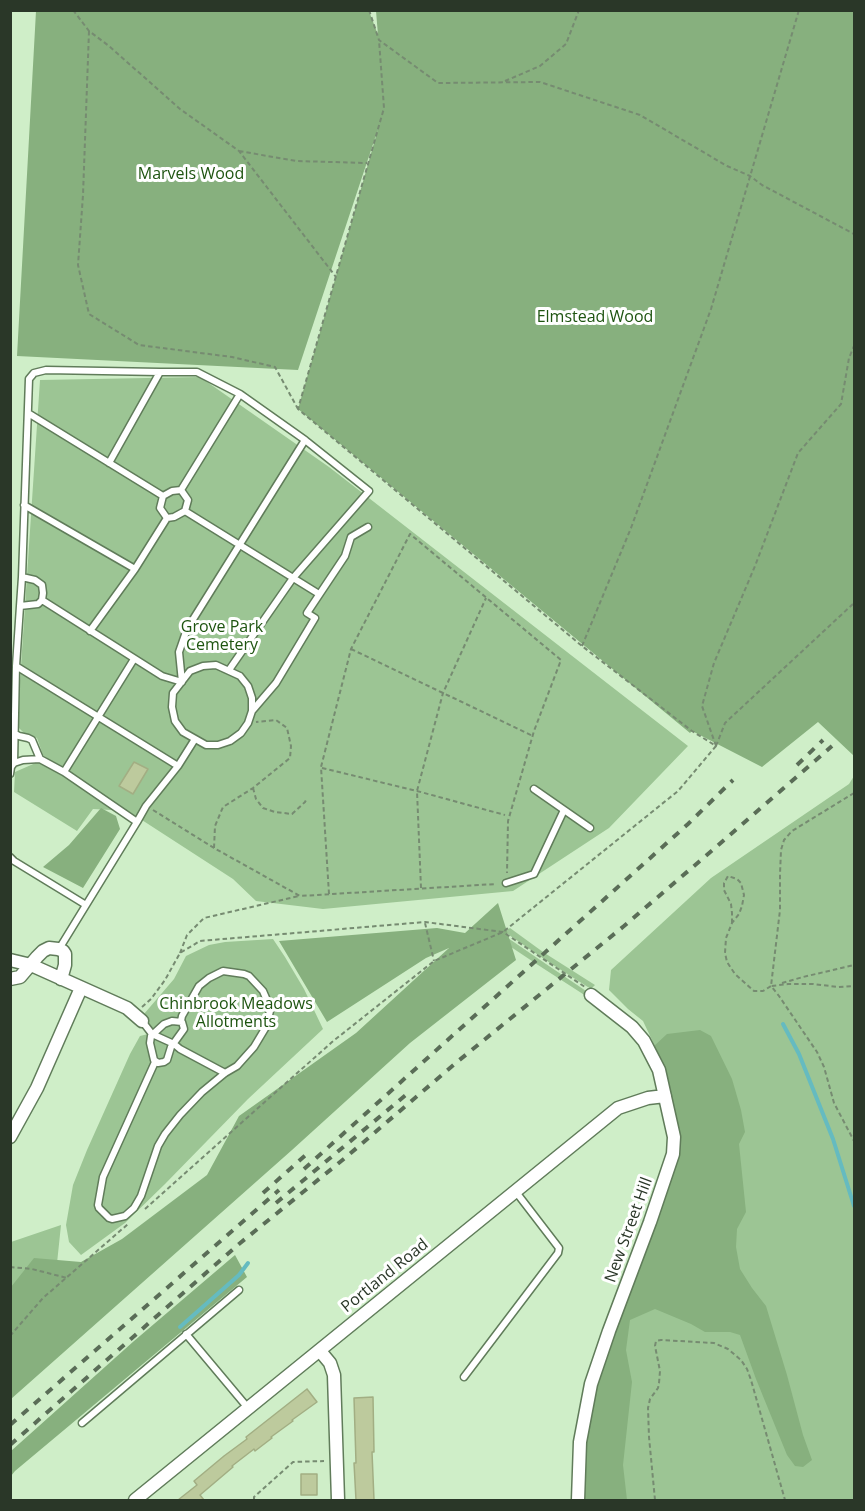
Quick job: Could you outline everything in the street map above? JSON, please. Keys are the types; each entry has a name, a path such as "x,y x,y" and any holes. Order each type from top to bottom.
{"street":[{"path":"10,979 20,977 34,960 49,948 63,951 66,958 61,979"},
{"path":"10,960 31,965 128,1008 138,1018"},
{"path":"10,1137 37,1088 81,988"},
{"name":"New Street Hill","path":"578,1500 580,1442 591,1384 673,1154 674,1137 659,1070 644,1041 632,1027 588,991"},
{"name":"Portland Road","path":"135,1500 618,1108 648,1098 665,1096"},
{"path":"320,1351 330,1363 334,1375 338,1500"}],"lane":[{"path":"10,774 14,763 29,379 34,372 46,370 197,372 240,394 305,440 369,491 293,578 229,670"},
{"path":"109,462 160,372"},
{"path":"181,490 240,394"},
{"path":"28,413 163,496"},
{"path":"182,682 179,652 187,629 305,440"},
{"path":"167,518 159,508 163,496 172,491 181,490"},
{"path":"181,490 188,500 186,511"},
{"path":"24,505 135,568"},
{"path":"186,511 319,594"},
{"path":"90,631 167,518 186,511"},
{"path":"252,711 276,683 315,618 307,613 345,556 351,537 368,527"},
{"path":"20,606 38,604 42,600 43,593 42,585 35,580 22,577"},
{"path":"42,600 162,676 182,682"},
{"path":"64,772 134,659"},
{"path":"216,665 240,676 248,686 252,698 252,711 241,733 230,741 218,745 206,745 183,732 175,721 172,707 174,693 182,682 190,671 202,666 216,665"},
{"path":"16,666 178,766"},
{"path":"14,733 33,740 40,759"},
{"path":"58,949 146,806 178,766 195,739"},
{"path":"14,763 40,759 64,772 138,822"},
{"path":"534,789 590,828"},
{"path":"506,883 534,874 564,810"},
{"path":"10,857 86,905"},
{"path":"155,1062 161,1063 167,1060 184,1029 182,1016 200,986 217,973 225,971 244,974 249,976 263,991 270,1011 266,1027 254,1047 237,1066 202,1092 180,1114 158,1146 141,1196 134,1208 125,1216 112,1219 98,1205 103,1177 155,1062 150,1042 152,1034 164,1024 181,1021"},
{"path":"138,1018 152,1034 225,1073"},
{"path":"464,1377 558,1253 559,1248 515,1191"},
{"path":"82,1423 239,1290"},
{"path":"186,1334 248,1408"}],"path":[{"path":"73,10 89,31 180,109 238,152 336,277"},
{"path":"298,409 384,108 379,40 369,10"},
{"path":"504,81 540,66 566,44 579,10"},
{"path":"582,646 631,528 711,309 799,10"},
{"path":"89,31 78,265 89,314 138,345 232,357 275,367 298,409 582,646 716,746"},
{"path":"379,40 438,83 540,82 640,115 727,166 750,176 762,185 855,234"},
{"path":"238,152 296,161 368,163"},
{"path":"716,746 702,706 714,663 755,566 798,453 841,404 849,358 855,346"},
{"path":"138,1018 165,980 188,935 204,918 300,896 506,883 508,821 533,736 561,660 410,534 351,649 321,767 329,894"},
{"path":"421,888 417,791 443,693 486,597"},
{"path":"138,1215 332,1042 434,961 503,932 678,791 716,746 725,723 855,603"},
{"path":"351,649 533,736"},
{"path":"214,848 215,826 223,807 253,788 290,758 291,746 287,728 276,720 248,723"},
{"path":"321,767 505,815"},
{"path":"253,788 256,799 263,808 275,812 292,814 307,798"},
{"path":"855,793 792,831 784,840 781,850 780,910 771,986 817,1052 824,1067 834,1103 855,1141"},
{"path":"146,806 214,848 300,896"},
{"path":"732,923 731,904 724,890 724,883 728,876 741,883 744,895 739,914 732,923 726,938 725,953 730,968 754,991 763,991 771,986 813,984 838,987 855,986"},
{"path":"425,922 434,961"},
{"path":"180,953 200,941 425,922 503,932 588,991"},
{"path":"776,986 855,964"},
{"path":"10,1336 43,1298 129,1223"},
{"path":"10,1267 32,1269 67,1278"},
{"path":"655,1500 648,1408 659,1383 660,1371 654,1346 656,1341 661,1340 714,1343 735,1353 741,1360 751,1380 785,1500"},
{"path":"254,1500 254,1497 293,1462 336,1460"}],"green space":[{"name":"Elmstead Wood","path":"36,11 369,11 378,35 376,11 854,11 854,756 818,722 762,767 692,731 690,733 298,409 378,129 298,370 17,356"},
{"name":"Grove Park Cemetery","path":"200,377 329,467 688,746 609,828 513,891 323,909 256,901 233,879 128,811 93,809 77,831 14,792 15,772 47,758 43,755 37,738 24,733 17,726 40,380"},
{"path":"854,776 854,1500 583,1500 584,1440 681,1146 660,1057 643,1021 609,990 611,970 711,878 849,784"},
{"path":"101,808 116,816 120,829 83,888 43,867 69,845"},
{"path":"498,903 516,960 410,1043 11,1399 11,1287 34,1258 81,1262 122,1239 207,1175 239,1116 356,1033 449,948 426,958 327,1022 279,941 437,928 465,933"},
{"path":"510,928 595,985 591,989 550,963 509,935 505,931"},
{"path":"502,934 589,993 586,996 505,943"},
{"name":"Chinbrook Meadows Allotments","path":"273,939 304,989 323,1029 248,1099 125,1223 81,1255 69,1242 66,1225 73,1185 130,1054 140,1036 148,1034 152,1029 144,1014 174,979 186,956 209,945"},
{"path":"700,1030 711,1036 732,1079 745,1132 739,1144 746,1212 737,1229 736,1247 740,1269 766,1306 812,1460 803,1467 795,1466 787,1455 740,1335 730,1332 705,1332 655,1309 630,1320 626,1350 632,1382 623,1465 627,1500 581,1500 582,1453 592,1391 678,1146 653,1047 667,1034"},
{"path":"61,1225 52,1311 11,1352 11,1242"},
{"path":"235,1255 247,1277 11,1476 11,1451"}],"building":[{"path":"134,762 148,769 133,794 119,786"},
{"path":"307,1389 317,1402 255,1451 254,1449 232,1466 200,1495 204,1500 178,1500 197,1485 194,1481"},
{"path":"373,1397 374,1500 356,1500 354,1398"},
{"path":"301,1474 317,1474 317,1495 301,1495"}],"waterway":[{"path":"783,1024 799,1054 833,1139 854,1206"},
{"path":"180,1327 239,1275 248,1263"}],"railway":[{"path":"797,765 823,740"},
{"path":"10,1445 239,1244 624,926 832,746"},
{"path":"304,1169 688,824 733,780"},
{"path":"276,1203 407,1094"},
{"path":"263,1193 308,1153"},
{"path":"10,1425 279,1190"}],"park label":[{"name":"Marvels Wood","path":"191,174"}]}
